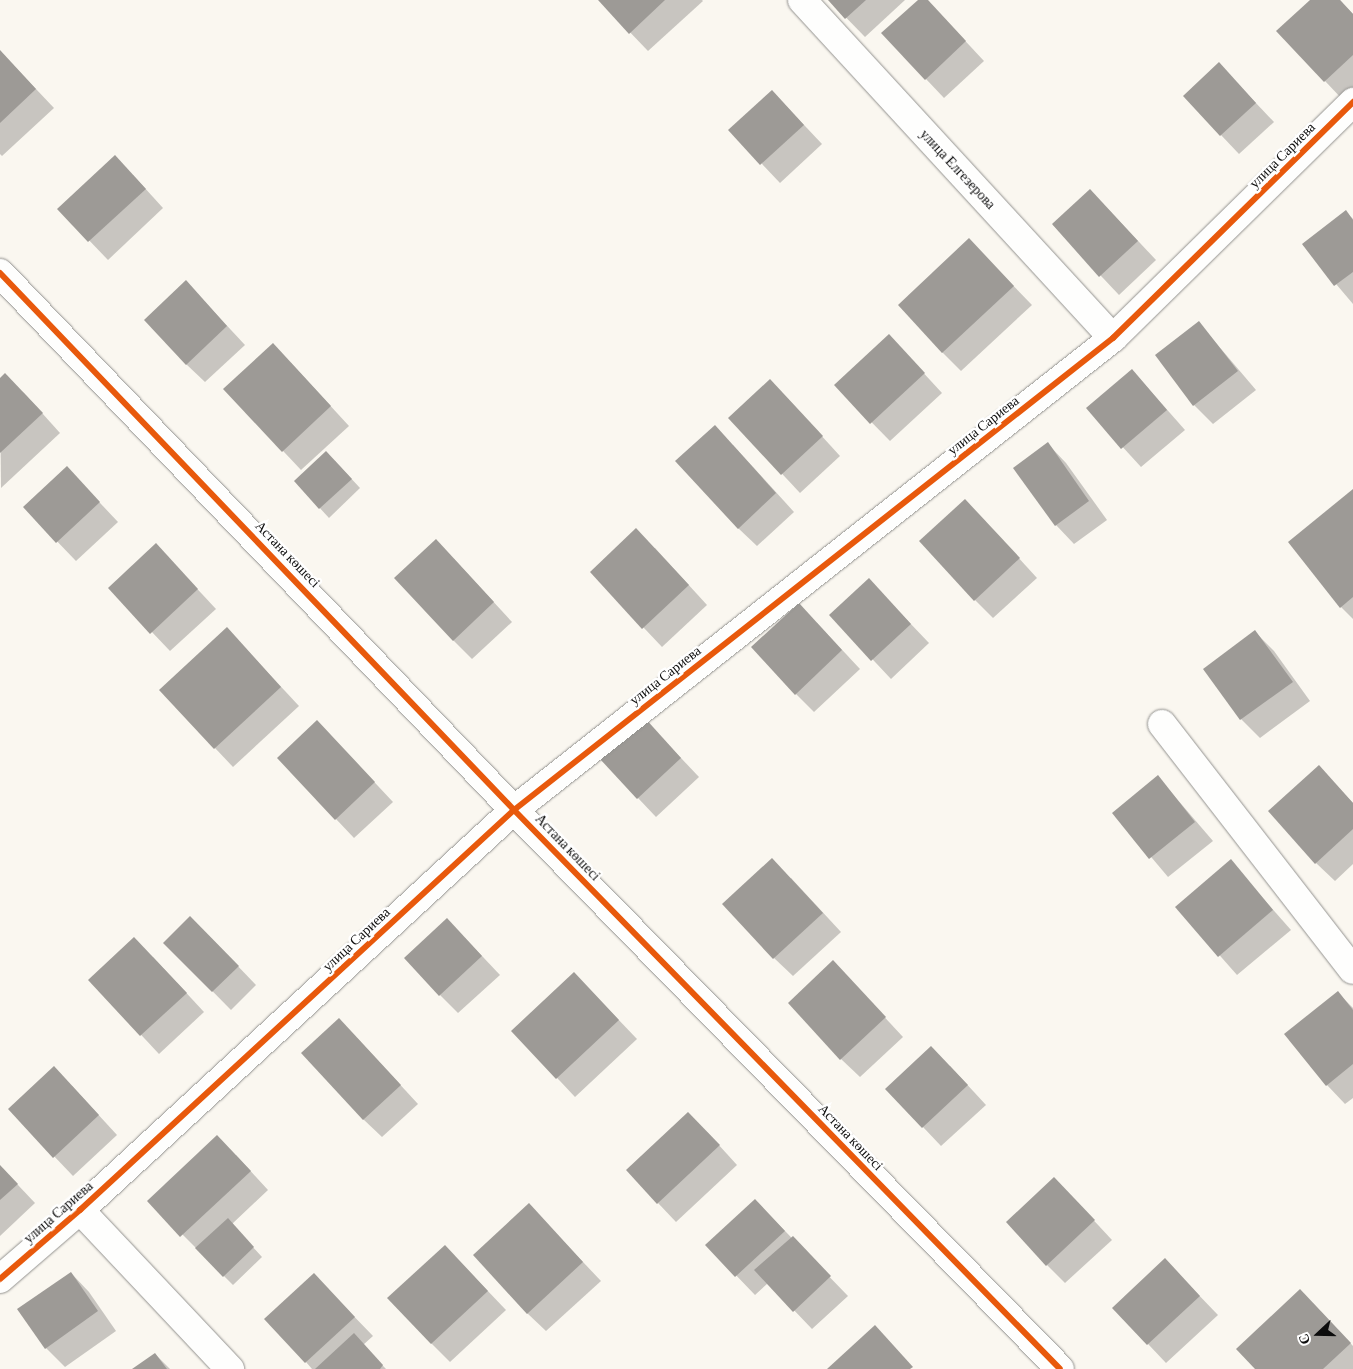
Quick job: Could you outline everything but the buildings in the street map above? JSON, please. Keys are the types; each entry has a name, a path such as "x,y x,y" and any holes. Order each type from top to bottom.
{"street":[{"name":"улица Елгезерова","path":"802,0 1113,338"},
{"name":"улица Сариева","path":"0,1279 80,1210 514,810 1113,338 1353,102"},
{"name":"Астана көшесі","path":"0,273 514,810 1060,1369"},
{"path":"1162,724 1353,970"},
{"path":"80,1210 230,1369"}],"cycle path":[{"path":"0,1279 80,1210 514,810 1113,338 1353,102"},
{"path":"0,273 514,810 1060,1369"}]}
